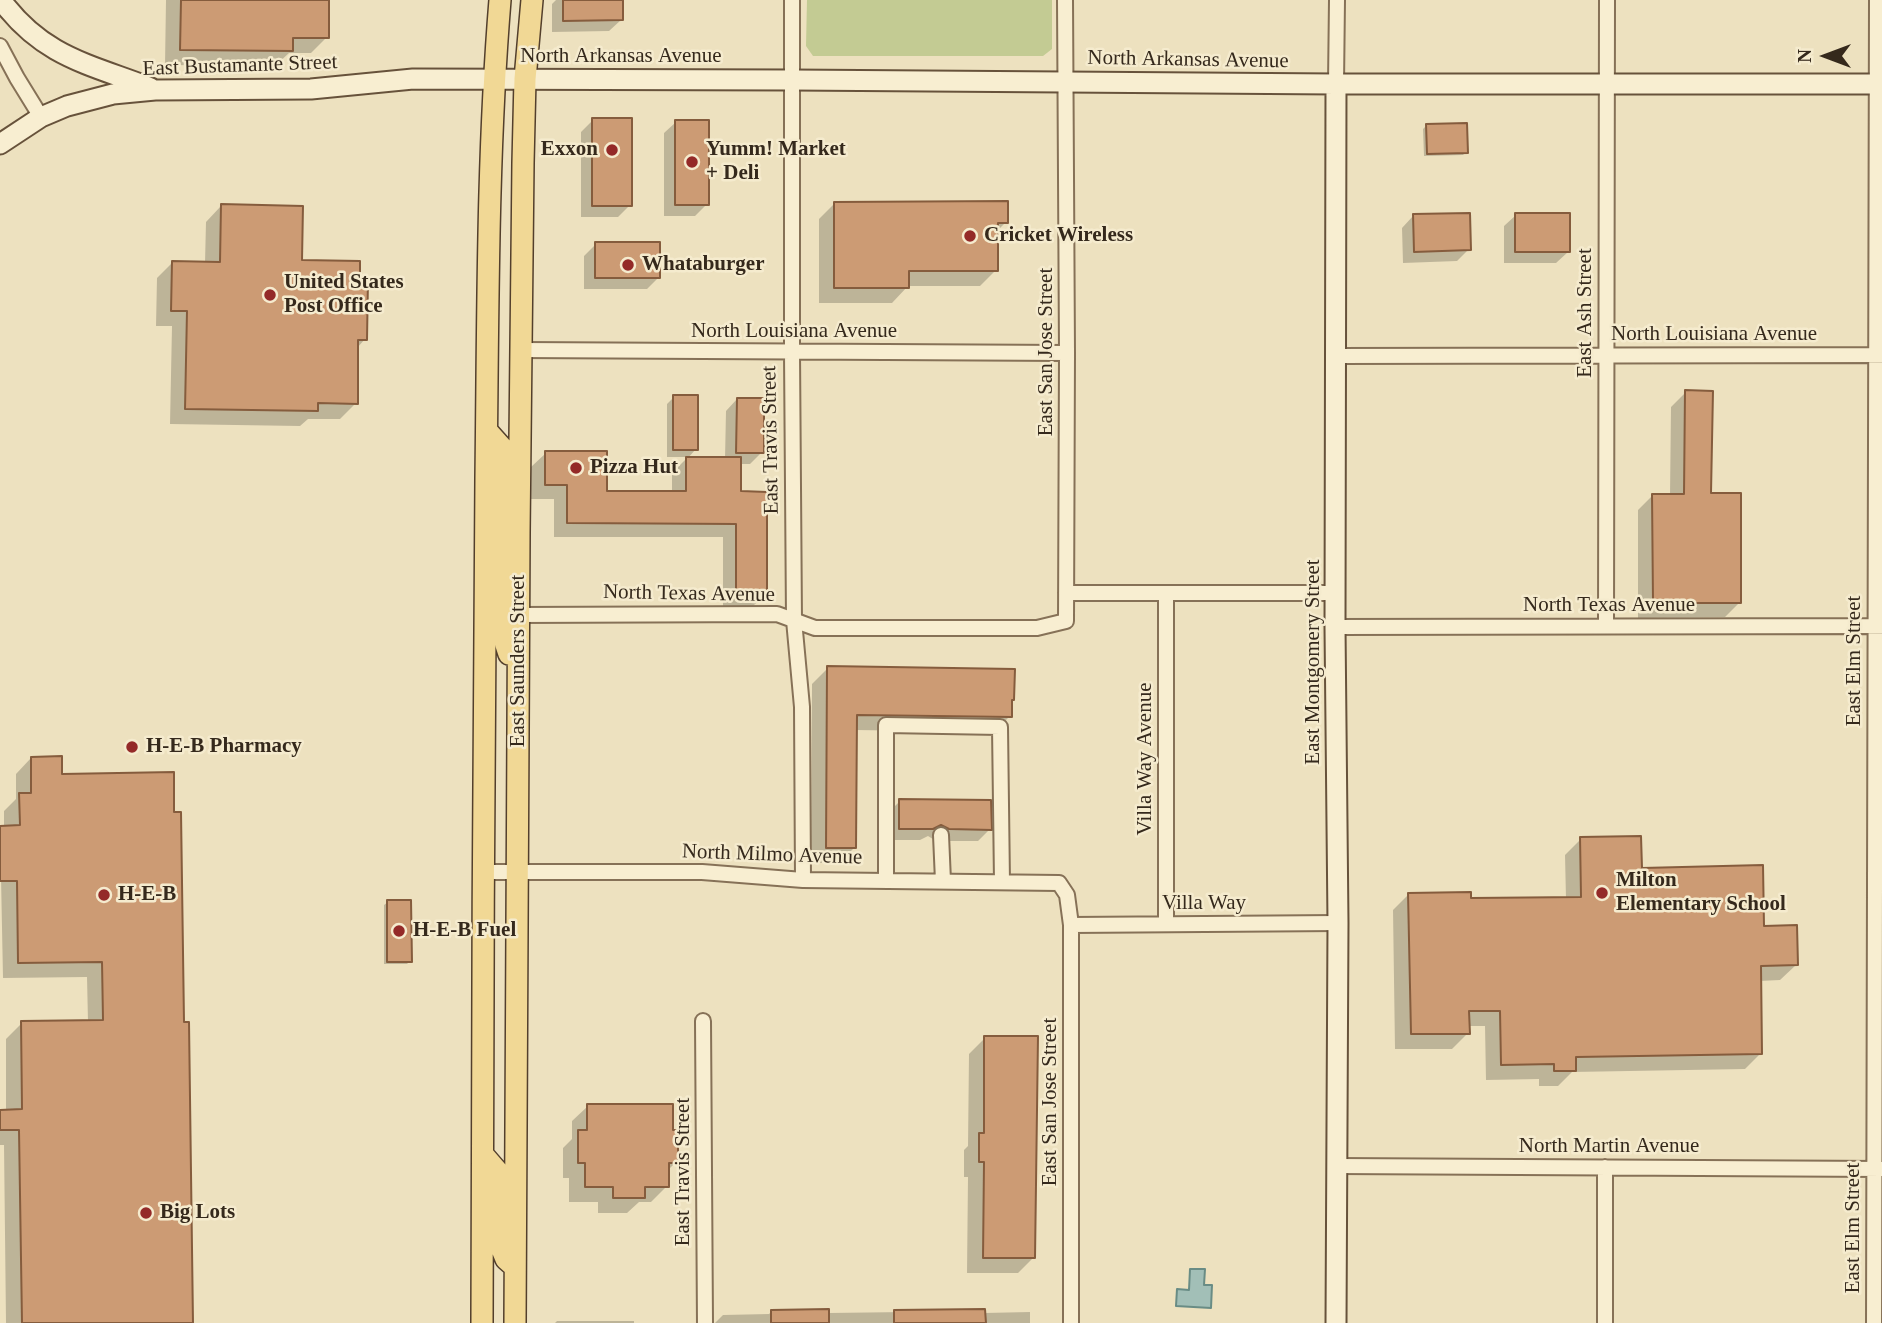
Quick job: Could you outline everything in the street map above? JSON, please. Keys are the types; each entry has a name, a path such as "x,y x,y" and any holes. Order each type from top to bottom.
{"main road":[{"path":"1,0 36,38 54,50 75,61 155,90"},
{"name":"East Saunders Street","path":"482,1323 487,431 494,78 500,0"},
{"name":"East Saunders Street","path":"514,1323 521,350 525,79 532,0"},
{"name":"East Bustamante Street","path":"0,144 41,117 67,106 113,94 155,90 310,89 413,79 494,78"},
{"name":"North Arkansas Avenue","path":"494,78 1336,85 1879,84"},
{"name":"East Montgomery Street","path":"1336,85 1336,1323"},
{"path":"487,431 503,450 501,607 506,645 518,671"},
{"path":"483,1154 497,1171 499,1242 506,1259 514,1266"}],"street":[{"name":"East Travis Street","path":"792,0 794,620 802,707 803,880"},
{"name":"East San Jose Street","path":"1065,0 1066,621"},
{"name":"East Montgomery Street","path":"1336,85 1337,0"},
{"name":"East Ash Street","path":"1606,626 1607,0"},
{"name":"East Elm Street","path":"1874,1323 1878,1169 1877,0"},
{"path":"0,46 41,117"},
{"name":"North Louisiana Avenue","path":"521,350 1067,354"},
{"name":"North Louisiana Avenue","path":"1336,356 1879,355"},
{"path":"1066,593 1336,593"},
{"name":"Villa Way Avenue","path":"1166,594 1166,924"},
{"name":"North Texas Avenue","path":"518,615 777,614 815,628 1037,628 1066,621"},
{"name":"North Texas Avenue","path":"1335,627 1879,626"},
{"path":"886,881 886,725 1000,727 1002,882"},
{"path":"941,835 943,881"},
{"name":"North Milmo Avenue","path":"483,872 702,872 803,880 1059,883"},
{"name":"East San Jose Street","path":"1059,883 1067,895 1071,925 1071,1323"},
{"name":"Villa Way","path":"1071,925 1338,923"},
{"name":"East Travis Street","path":"703,1021 705,1323"},
{"name":"North Martin Avenue","path":"1336,1166 1878,1169"},
{"path":"1605,1167 1605,1323"}],"green space":[{"path":"807,0 1052,0 1052,49 1043,56 813,56 806,46"}],"water":[{"path":"1190,1269 1205,1269 1204,1285 1212,1285 1211,1308 1176,1306 1177,1289 1189,1290"}],"building":[{"path":"181,0 329,0 329,38 293,38 293,51 180,50"},
{"path":"563,0 623,0 623,20 563,21"},
{"name":"Exxon","path":"592,118 632,118 632,206 592,206"},
{"name":"Yumm! Market + Deli","path":"675,120 709,120 709,205 675,205"},
{"path":"1467,123 1468,153 1427,154 1426,124"},
{"path":"1008,201 1008,223 998,223 998,271 909,271 909,288 834,288 834,202"},
{"name":"United States Post Office","path":"221,204 303,206 302,260 360,261 360,278 368,278 367,340 358,340 358,404 318,403 318,411 185,409 187,311 171,311 172,261 220,262"},
{"path":"1470,213 1471,250 1414,252 1413,214"},
{"path":"1515,213 1570,213 1570,252 1515,252"},
{"name":"Whataburger","path":"595,242 660,242 660,278 595,278"},
{"path":"1685,390 1713,391 1711,493 1741,493 1741,603 1653,603 1652,494 1684,494"},
{"path":"673,395 698,395 698,450 673,450"},
{"path":"737,398 764,398 764,453 736,453"},
{"path":"545,451 607,451 607,491 686,491 686,457 741,457 741,491 767,492 767,594 736,594 736,524 567,523 567,485 545,485"},
{"path":"827,666 1015,669 1012,717 857,715 856,848 826,848"},
{"path":"62,756 62,774 174,772 174,812 181,812 184,1022 189,1022 193,1323 22,1323 19,1130 0,1130 0,1110 22,1109 21,1021 103,1020 102,962 18,963 17,881 0,881 0,826 20,825 19,793 31,793 31,757"},
{"path":"899,799 991,800 992,830 949,829 941,825 933,829 899,829"},
{"path":"1641,836 1642,868 1763,865 1764,926 1797,925 1798,965 1761,966 1762,1054 1576,1057 1576,1071 1554,1071 1554,1064 1501,1065 1500,1011 1469,1011 1470,1034 1411,1034 1408,893 1471,892 1471,898 1581,897 1580,837"},
{"name":"H-E-B Fuel","path":"387,900 411,900 412,962 387,962"},
{"path":"984,1036 1038,1036 1035,1258 983,1258 984,1162 979,1162 979,1133 984,1133"},
{"path":"587,1104 673,1104 673,1130 678,1130 678,1163 669,1163 669,1187 645,1187 645,1198 613,1198 613,1187 585,1187 585,1163 578,1163 578,1130 587,1130"},
{"path":"829,1309 829,1323 771,1323 771,1310"},
{"path":"985,1309 986,1323 894,1323 894,1310"}],"place":[{"name":"Exxon","path":"612,150"},
{"name":"Yumm! Market + Deli","path":"692,162"},
{"name":"Cricket Wireless","path":"970,236"},
{"name":"Whataburger","path":"628,265"},
{"name":"United States Post Office","path":"270,295"},
{"name":"Pizza Hut","path":"576,468"},
{"name":"H-E-B Pharmacy","path":"132,747"},
{"name":"Milton Elementary School","path":"1602,893"},
{"name":"H-E-B","path":"104,895"},
{"name":"H-E-B Fuel","path":"399,931"},
{"name":"Big Lots","path":"146,1213"}]}
